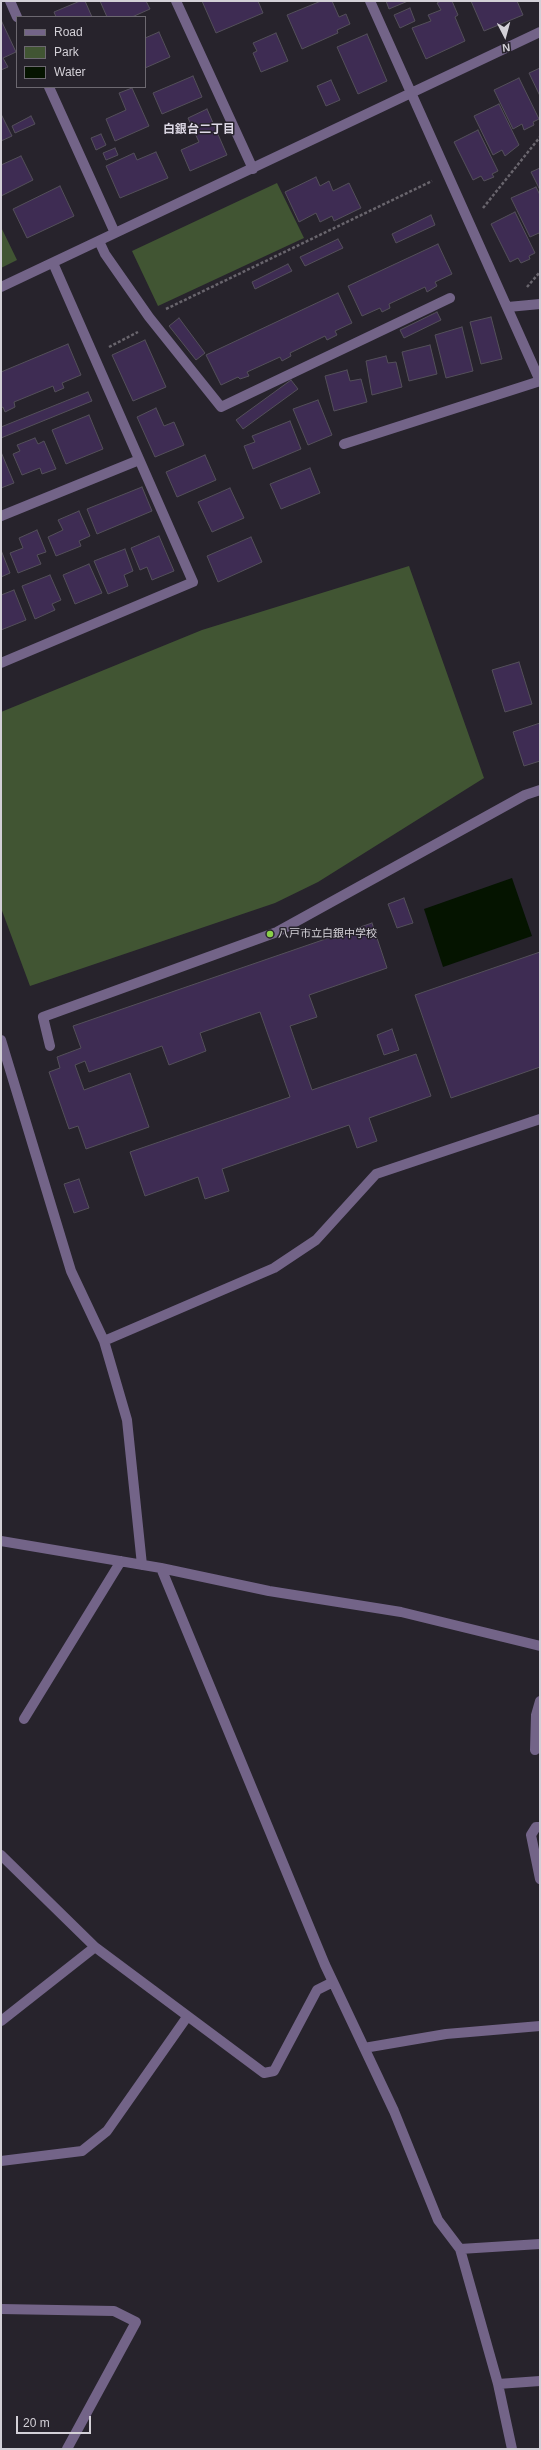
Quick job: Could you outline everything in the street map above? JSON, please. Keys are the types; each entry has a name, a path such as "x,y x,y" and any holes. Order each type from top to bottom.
{"street":[{"path":"10,1 17,16"},
{"path":"176,1 253,170"},
{"path":"344,444 540,381 370,1"},
{"path":"1,287 253,170 540,32"},
{"path":"49,88 115,233"},
{"path":"99,241 106,254 149,317 221,407 450,298"},
{"path":"1,663 193,582 53,263"},
{"path":"508,307 540,304"},
{"path":"1,516 139,460"},
{"path":"50,1046 43,1017 277,932 525,795 540,790"},
{"path":"1,1040 71,1271 104,1341 127,1420 142,1565"},
{"path":"104,1341 274,1268 316,1240 376,1174 540,1119"},
{"path":"1,1542 161,1568 269,1591 401,1612 540,1646"},
{"path":"24,1719 121,1561"},
{"path":"161,1568 333,1982 394,2111 438,2220 460,2249 498,2384 512,2449"},
{"path":"535,1750 536,1715 540,1701"},
{"path":"540,1827 536,1827 530,1835 540,1879"},
{"path":"1,1855 95,1947 264,2073 274,2071 317,1990 333,1982"},
{"path":"1,2021 95,1947"},
{"path":"1,2161 82,2151 107,2131 187,2017"},
{"path":"364,2048 446,2034 540,2026"},
{"path":"460,2249 540,2244"},
{"path":"1,2309 114,2310 136,2322 67,2449"},
{"path":"498,2384 540,2381"}],"path":[{"path":"470,224 540,137"},
{"path":"94,355 136,334 149,317 447,174"}],"green space":[{"path":"277,183 304,238 158,306 132,251"},
{"path":"1,227 17,260 1,268"},
{"path":"409,566 484,778 318,882 275,903 30,986 1,908 1,712 202,630"}],"water":[{"path":"512,878 532,936 443,967 424,909"}],"building":[{"path":"80,1 85,1 92,16 56,16 54,12"},
{"path":"100,1 146,1 150,9 134,16 107,16"},
{"path":"202,1 258,1 263,13 216,33"},
{"path":"321,1 332,1 339,17 346,14 350,24 337,30 338,33 302,49 287,15"},
{"path":"386,1 408,1 389,9"},
{"path":"441,1 452,1 458,15 455,17 465,41 426,59 412,28 431,21 428,15 441,10 437,3"},
{"path":"471,1 517,1 523,15 484,31"},
{"path":"410,8 415,21 400,28 394,15"},
{"path":"1,20 16,52 3,58 8,67 1,70"},
{"path":"159,32 170,57 146,68 146,38"},
{"path":"276,33 288,61 261,72 253,53 257,51 253,43"},
{"path":"367,34 387,81 358,94 337,47"},
{"path":"540,68 540,96 529,73"},
{"path":"193,76 202,97 162,114 153,93"},
{"path":"519,78 539,119 533,122 534,125 524,130 522,124 513,129 494,90"},
{"path":"331,80 340,100 326,106 317,86"},
{"path":"132,88 149,126 115,141 106,119 126,110 119,93"},
{"path":"499,104 519,145 505,156 502,150 493,155 474,116"},
{"path":"207,109 227,155 190,171 181,150 199,142 188,118"},
{"path":"1,114 12,136 1,141"},
{"path":"31,116 35,124 15,133 12,126"},
{"path":"478,130 498,171 492,174 494,177 484,181 481,176 473,180 454,142"},
{"path":"101,134 106,145 96,150 91,138"},
{"path":"115,148 118,155 106,160 103,153"},
{"path":"156,152 168,178 120,198 106,166 134,153 137,160"},
{"path":"21,156 33,180 1,196 1,165"},
{"path":"540,168 540,190 531,172"},
{"path":"316,177 320,186 329,181 333,191 349,183 361,208 334,221 332,216 320,222 316,213 299,222 285,192"},
{"path":"60,186 74,216 27,238 13,209"},
{"path":"536,187 540,195 540,235 539,233 530,237 511,198"},
{"path":"515,212 535,253 529,256 530,259 521,263 518,258 510,262 491,224"},
{"path":"431,215 435,225 396,243 392,234"},
{"path":"338,239 343,248 305,266 300,257"},
{"path":"438,244 452,274 435,282 437,286 427,292 425,287 389,304 390,308 382,312 380,308 362,316 348,286"},
{"path":"288,264 292,271 255,289 252,282"},
{"path":"338,293 352,323 335,331 337,335 327,340 325,336 290,353 291,356 282,361 280,357 247,372 249,376 240,379 238,377 221,385 206,355"},
{"path":"437,312 441,320 404,338 400,330"},
{"path":"491,317 502,359 481,364 470,322"},
{"path":"179,318 205,353 196,360 169,326"},
{"path":"462,327 473,371 446,378 435,335"},
{"path":"145,340 166,387 133,401 112,355"},
{"path":"68,344 81,375 62,383 64,388 55,392 53,386 14,402 15,407 5,412 3,407 1,408 1,372"},
{"path":"430,345 437,374 409,381 402,352"},
{"path":"386,356 388,363 396,362 402,387 372,395 366,361"},
{"path":"347,370 350,381 361,379 367,402 334,411 325,376"},
{"path":"291,380 298,389 243,429 236,420"},
{"path":"88,392 92,401 1,438 1,427"},
{"path":"318,400 332,435 308,445 293,409"},
{"path":"156,408 164,426 174,422 184,445 155,457 137,417"},
{"path":"89,415 103,449 66,464 52,430"},
{"path":"290,421 301,449 253,469 244,446 255,442 252,436"},
{"path":"35,438 38,444 44,441 56,469 42,474 40,468 22,475 13,454 20,451 17,445"},
{"path":"1,452 14,483 1,488"},
{"path":"205,455 216,480 177,497 166,472"},
{"path":"310,468 320,493 281,509 270,484"},
{"path":"142,487 152,511 97,534 87,509"},
{"path":"230,488 244,518 212,532 198,502"},
{"path":"79,511 90,536 79,541 81,546 56,556 48,537 63,530 58,520"},
{"path":"37,530 46,552 37,555 41,564 18,573 10,553 23,548 19,538"},
{"path":"159,536 174,571 152,580 147,567 140,570 131,548"},
{"path":"251,537 262,562 218,582 207,556"},
{"path":"125,549 133,571 124,575 128,586 108,594 94,561"},
{"path":"1,550 10,573 1,577"},
{"path":"89,564 102,593 75,604 63,575"},
{"path":"50,575 61,600 52,604 55,610 35,619 22,586"},
{"path":"14,590 26,620 1,630 1,595"},
{"path":"519,662 532,704 505,712 492,670"},
{"path":"540,723 540,761 524,766 513,732"},
{"path":"404,898 413,923 397,928 388,904"},
{"path":"372,923 387,968 309,995 317,1017 290,1026 312,1090 416,1054 431,1096 369,1118 377,1141 357,1148 349,1125 222,1169 229,1191 205,1199 198,1177 145,1196 130,1152 290,1097 260,1012 200,1033 206,1051 169,1065 162,1046 89,1072 85,1061 75,1065 84,1090 130,1073 149,1127 86,1149 78,1126 69,1129 49,1072 60,1068 57,1057 81,1048 73,1026"},
{"path":"540,952 540,1067 451,1098 415,995"},
{"path":"392,1029 399,1050 384,1055 377,1035"},
{"path":"79,1179 89,1208 74,1213 64,1184"}],"place":[{"name":"八戸市立白銀中学校","path":"270,934"}],"district":[{"name":"白銀台二丁目","path":"199,130"}]}
